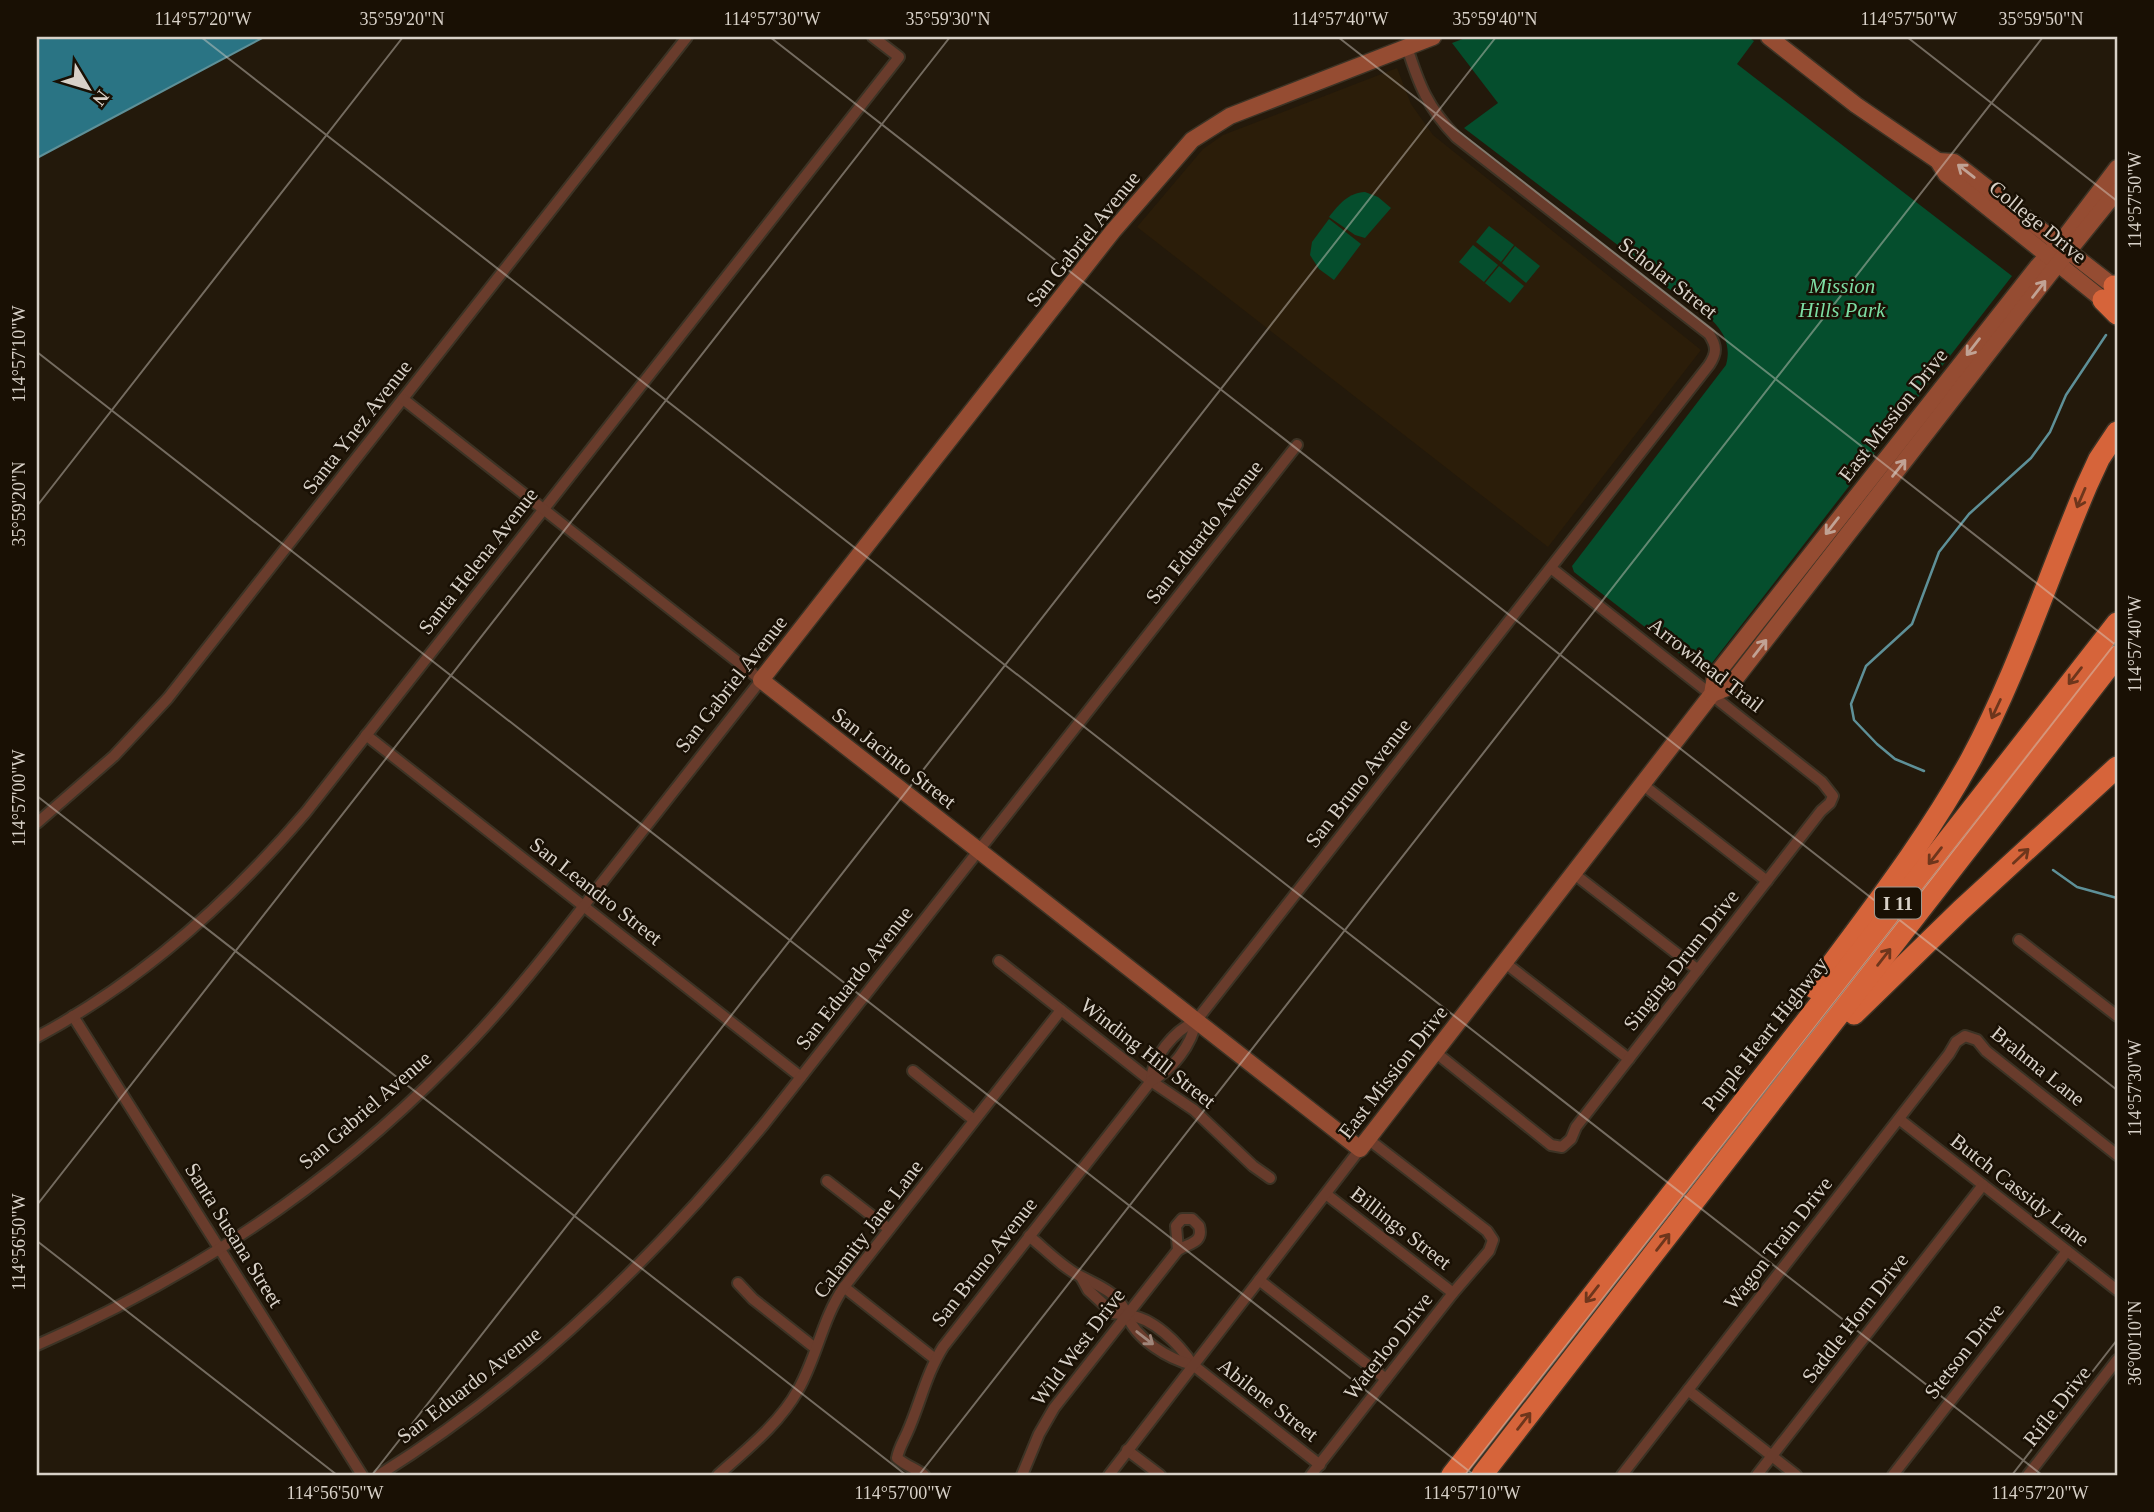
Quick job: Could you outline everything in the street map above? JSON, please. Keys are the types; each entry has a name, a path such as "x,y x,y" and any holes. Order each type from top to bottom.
{"highway":[{"path":"1679,1183 1765,1054 1907,862 1947,801 1998,703 2087,485 2116,433"},
{"name":"Purple Heart Highway","path":"1452,1475 2117,622"},
{"name":"I 11","path":"1482,1475 2117,656"},
{"path":"1797,1069 1961,910 2117,767"}],"street":[{"name":"Santa Ynez Avenue","path":"37,822 96,773 151,718 687,37"},
{"name":"Santa Helena Avenue","path":"37,1037 73,1016 143,967 226,897 291,829 899,57 873,37"},
{"name":"San Gabriel Avenue","path":"37,1345 128,1302 220,1250 324,1176 392,1119 499,1011 1113,231 1192,140 1230,116 1433,37"},
{"name":"College Drive","path":"1769,37 1856,105 1938,161 1946,174 2052,260 2114,298"},
{"name":"Scholar Street","path":"1407,47 1427,102 1456,136 1709,334 1716,347 1716,353 1709,365 1551,568"},
{"name":"College Drive","path":"1938,161 1954,162 2064,248 2114,298"},
{"name":"East Mission Drive","path":"2064,248 2117,168"},
{"name":"East Mission Drive","path":"1109,1475 1712,694 1715,677 2052,260 2117,191"},
{"name":"San Jacinto Street","path":"403,399 1196,1021 1487,1231 1493,1240"},
{"name":"San Eduardo Avenue","path":"379,1475 428,1443 500,1389 614,1290 715,1184 1297,444"},
{"name":"Arrowhead Trail","path":"1551,568 1822,782 1833,796"},
{"name":"San Bruno Avenue","path":"924,1475 897,1458 899,1447 907,1433 922,1387 950,1336 1150,1081 1152,1066 1182,1027 1196,1021 1551,568"},
{"name":"San Leandro Street","path":"366,735 801,1077"},
{"path":"1642,784 1767,881"},
{"name":"Singing Drum Drive","path":"1436,1052 1552,1144 1562,1147 1571,1139 1576,1127 1833,796"},
{"path":"1573,873 1698,970"},
{"path":"2019,940 2117,1016"},
{"name":"Winding Hill Street","path":"999,961 1150,1081 1194,1110 1253,1166 1270,1178"},
{"path":"1504,962 1629,1059"},
{"name":"Calamity Jane Lane","path":"718,1475 783,1412 799,1388 828,1313 844,1287 1061,1010"},
{"name":"Santa Susana Street","path":"73,1016 362,1475"},
{"name":"Wagon Train Drive","path":"1622,1475 1956,1042 1965,1036"},
{"name":"Brahma Lane","path":"1965,1036 1977,1040 1986,1051 2117,1155"},
{"path":"913,1071 974,1119"},
{"name":"Butch Cassidy Lane","path":"1899,1119 2117,1290"},
{"path":"827,1181 889,1229"},
{"name":"Saddle Horn Drive","path":"1757,1475 1983,1185"},
{"name":"Billings Street","path":"1326,1194 1453,1293"},
{"name":"Abilene Street","path":"1029,1236 1081,1277 1094,1281 1122,1302 1127,1315 1141,1316 1183,1349 1193,1365 1320,1465"},
{"name":"Waterloo Drive","path":"1311,1475 1489,1251 1493,1240"},
{"name":"Wild West Drive","path":"1022,1475 1050,1415 1178,1250"},
{"name":"Stetson Drive","path":"1892,1475 2067,1251"},
{"path":"1259,1280 1386,1379"},
{"path":"737,1283 815,1348"},
{"path":"844,1287 935,1359"},
{"name":"Rifle Drive","path":"2028,1475 2117,1360"},
{"path":"1688,1390 1796,1475"},
{"path":"1128,1450 1160,1475"}],"shaded area":[{"path":"1397,68 1411,104 1433,135 1701,350 1548,547 1137,227 1203,149 1223,135"}],"green space":[{"name":"Mission Hills Park","path":"1468,37 1748,37 1754,41 1737,64 2012,276 1708,668 1699,669 1574,572 1572,566 1726,365 1728,355 1724,337 1714,322 1692,303 1689,304 1664,285 1666,283 1662,283 1642,267 1643,264 1464,128 1498,103 1452,43"},
{"path":"1365,192 1378,197 1391,208 1365,238 1355,235 1329,217 1349,197"},
{"path":"1329,219 1361,244 1334,280 1319,269 1310,255 1312,242"},
{"path":"1489,226 1514,245 1501,262 1476,242"},
{"path":"1473,245 1498,265 1484,282 1459,262"},
{"path":"1515,246 1540,266 1526,283 1502,263"},
{"path":"1499,266 1524,286 1510,303 1485,283"}],"water":[{"path":"37,37 264,37 37,158"}],"waterway":[{"path":"1924,771 1895,759 1854,720 1851,704 1866,666 1912,624 1939,552 1969,514 2031,458 2050,432 2066,395 2106,335"},
{"path":"2053,870 2077,887 2117,898"}]}
